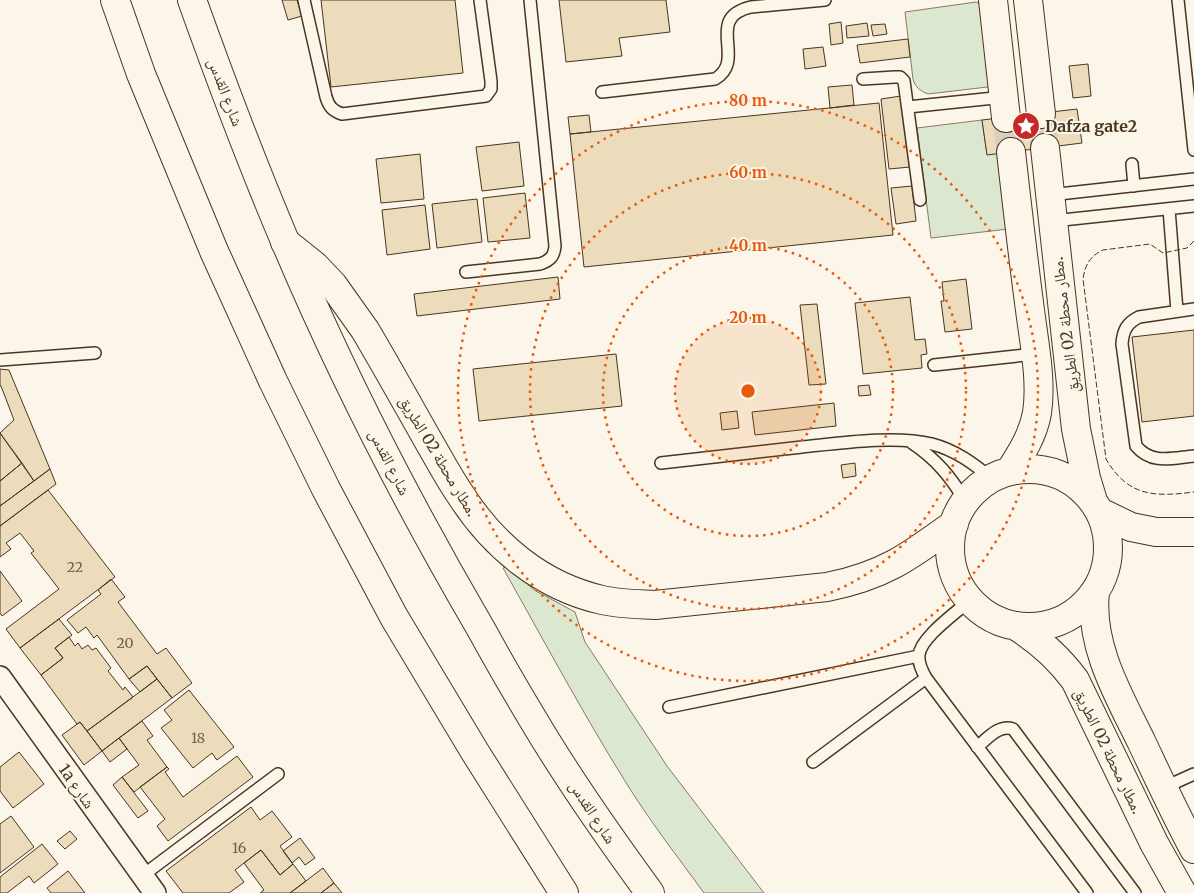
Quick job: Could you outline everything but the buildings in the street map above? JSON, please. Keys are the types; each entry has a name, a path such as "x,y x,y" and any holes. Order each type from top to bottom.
{"street":[{"path":"115,0 141,74 214,250 273,381 326,489 394,617 480,760 564,893"},
{"name":"شارع القدس","path":"192,0 229,102 285,242 348,380 392,467 451,578 535,723 612,841 650,893"},
{"path":"993,0 1005,107"},
{"path":"1028,0 1041,114"},
{"name":"مطار محطة 02 الطريق.","path":"1045,148 1076,429 1082,462 1097,507"},
{"name":"مطار محطة 02 الطريق.","path":"1001,475 1024,449 1032,431 1037,411 1038,392 1011,152"},
{"path":"1017,212 1051,208"},
{"name":"مطار محطة 02 الطريق.","path":"285,242 315,266 350,307 459,494 491,536 510,554 535,573 578,594 629,604 655,605 827,587 846,583 883,570 916,552 959,512"},
{"path":"1097,507 1106,528 1108,561 1103,578 1095,592 1086,604 1074,614 1060,621 1039,627 1016,626 999,621 983,612 960,587 950,556 950,540 959,512 981,484 1001,475 1023,469 1050,472 1074,483 1097,507 1132,527 1148,530 1194,532"},
{"name":"مطار محطة 02 الطريق.","path":"1095,592 1093,608 1095,626 1100,649 1108,671 1194,849"},
{"name":"مطار محطة 02 الطريق.","path":"1016,626 1033,636 1049,649 1075,680 1154,843 1182,893"},
{"name":"1a شارع","path":"4,690 155,893"}],"lane":[{"path":"304,0 326,98 329,105 335,111 342,114 486,96 491,89 491,81 480,0"},
{"path":"466,272 540,264 548,261 554,254 555,246 530,0"},
{"path":"602,92 714,79 721,75 728,64 726,32 736,13 751,7 825,0"},
{"path":"1178,0 1194,150"},
{"path":"863,79 900,77 904,81 920,200"},
{"path":"908,107 1005,107"},
{"path":"1132,164 1134,186"},
{"path":"1051,208 1134,186 1194,179"},
{"path":"1051,208 1169,209 1194,206"},
{"path":"1169,209 1177,311"},
{"path":"1194,309 1140,317 1132,320 1122,335 1136,446 1143,454 1151,458 1194,456"},
{"path":"0,360 95,353"},
{"path":"934,365 1035,354"},
{"path":"909,441 926,452 942,467 954,483 959,512"},
{"path":"661,463 848,442 909,441 932,444 1001,475"},
{"path":"970,600 921,646 918,656 920,666 926,678 1087,893"},
{"path":"669,707 918,656"},
{"path":"813,762 926,678"},
{"path":"977,746 1002,728 1008,727 1013,729 1135,893"},
{"path":"142,876 278,774"},
{"path":"1163,788 1194,774"}],"green space":[{"path":"976,2 983,5 996,86 928,94 923,92 913,79 905,12"},
{"path":"982,120 987,154 998,153 1008,229 931,238 917,128"},
{"path":"508,566 534,590 575,612 585,642 667,766 764,893 704,893 663,838 609,755 503,568"}],"tunnel":[{"path":"1041,114 1045,148"},
{"path":"1006,118 1011,152"}],"fence":[{"path":"1194,241 1187,248 1163,253 1150,244 1103,250 1089,262 1083,279 1106,459 1114,472 1124,481 1144,492 1155,494 1194,492"}],"place":[{"name":"Dafza gate2","path":"1026,126"}]}
